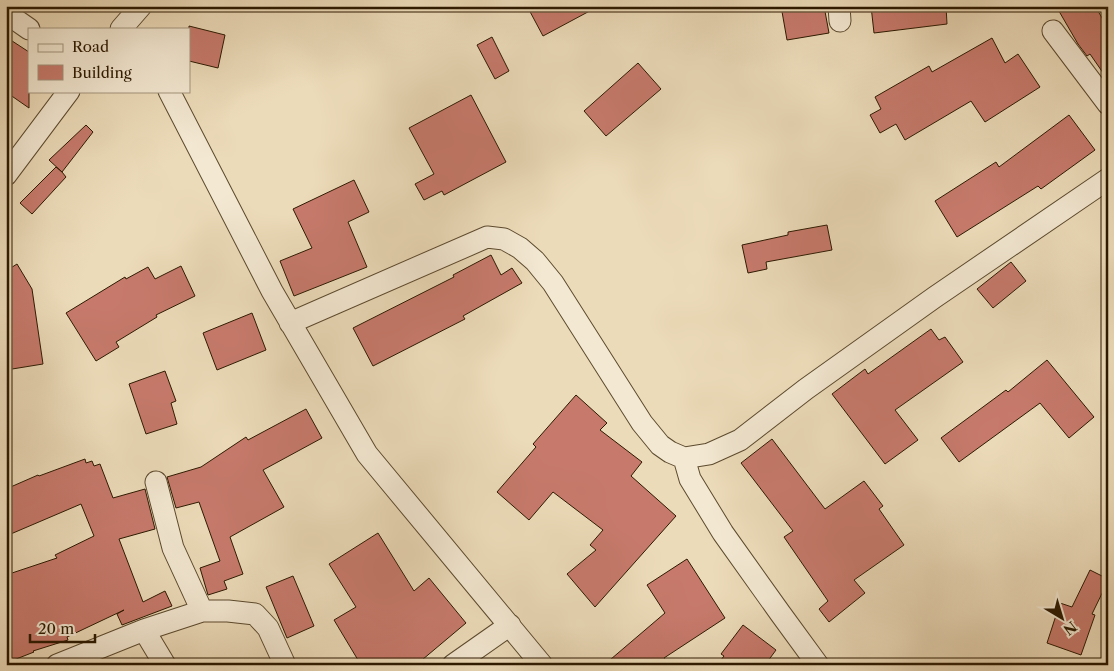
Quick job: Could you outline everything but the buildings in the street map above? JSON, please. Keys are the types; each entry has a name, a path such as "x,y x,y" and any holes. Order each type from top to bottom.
{"street":[{"path":"124,28 141,6"},
{"path":"6,13 28,28"},
{"path":"1052,31 1108,104"},
{"path":"6,175 68,92"},
{"path":"170,92 290,323 367,454 542,665"},
{"path":"290,323 487,237 504,239 520,248 535,261 553,283 642,423 660,445 684,458 708,454 740,440 806,390 935,298 1108,179"},
{"path":"684,458 690,479 719,526 818,665"},
{"path":"156,482 173,548 202,611"},
{"path":"57,665 144,630 202,611 228,611 255,614 268,628 285,665"},
{"path":"453,665 510,625"},
{"path":"144,630 165,665"}]}
